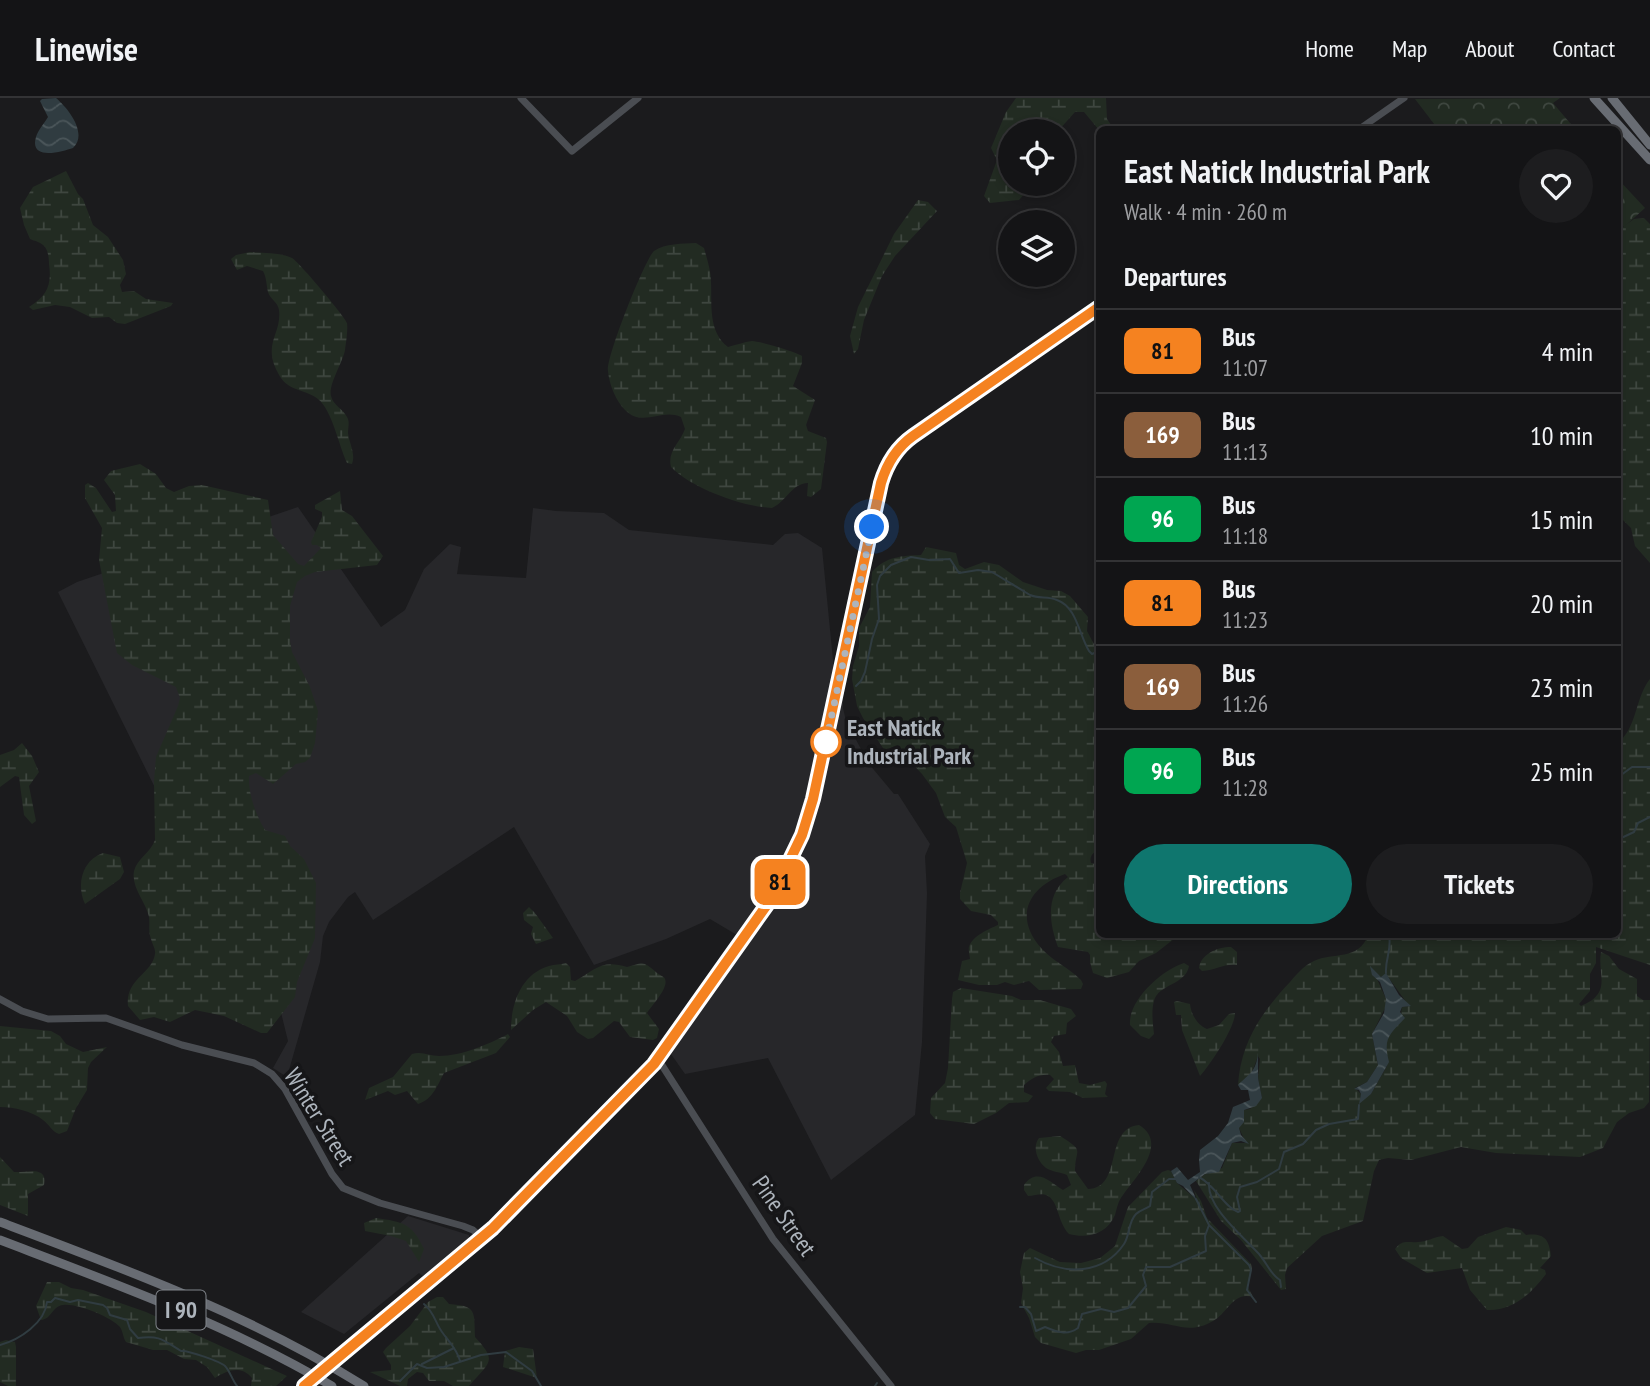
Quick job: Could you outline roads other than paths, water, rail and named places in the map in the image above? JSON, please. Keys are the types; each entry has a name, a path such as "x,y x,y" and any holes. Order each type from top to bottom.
{"highway":[{"path":"1594,98 1619,126"},
{"path":"1612,98 1650,145"},
{"path":"1621,128 1650,160"},
{"name":"I 90","path":"0,1222 214,1306 303,1351 364,1386"},
{"name":"I 90","path":"0,1240 187,1313 332,1386"}],"main road":[{"path":"521,98 572,151 638,98"},
{"path":"1364,126 1404,98"},
{"path":"304,1386 482,1238 659,1059 771,899 802,835 817,785 879,494 891,459 900,446 913,436 1096,309"},
{"name":"Winter Street","path":"0,999 22,1011 48,1019 106,1018 182,1045 254,1063 271,1074 285,1089 332,1174 343,1188 380,1203 458,1224 473,1230 482,1238"},
{"name":"Pine Street","path":"659,1059 773,1239 891,1386"}],"water":[{"path":"56,98 75,122 78,129 77,142 68,150 41,152 35,145 36,137 48,117 40,101"},
{"path":"1370,966 1381,977 1386,973 1399,995 1411,1006 1402,1007 1400,1012 1405,1018 1391,1033 1387,1042 1389,1062 1371,1094 1359,1104 1361,1094 1354,1089 1367,1082 1378,1065 1372,1034 1384,1013 1386,999 1380,982 1372,975"},
{"path":"1258,1053 1258,1078 1262,1098 1256,1106 1244,1110 1244,1122 1239,1128 1249,1144 1241,1141 1232,1143 1219,1172 1205,1174 1190,1185 1197,1201 1177,1183 1171,1171 1177,1167 1188,1180 1200,1172 1200,1150 1218,1136 1228,1123 1233,1107 1250,1100 1248,1090 1241,1090 1238,1085 1254,1068"}],"waterway":[{"path":"856,686 865,672 879,619 877,585 880,576 891,565 911,557 950,559 959,573 978,570 992,572 1030,595 1057,600 1073,615 1089,651 1092,654 1096,652"},
{"path":"1621,775 1632,767 1650,767"},
{"path":"1621,838 1634,832 1638,823 1650,817"},
{"path":"1386,973 1389,938"},
{"path":"1199,1177 1228,1206 1238,1212 1237,1197 1240,1187 1257,1182 1279,1169 1284,1152 1303,1144 1316,1130 1329,1124 1358,1119 1359,1105"},
{"path":"1035,1258 1047,1264 1071,1269 1095,1267 1105,1262 1124,1244 1136,1214 1150,1206 1152,1192 1169,1179 1176,1179"},
{"path":"1209,1183 1210,1193 1220,1212 1259,1254 1280,1280 1281,1287"},
{"path":"1020,1307 1025,1307 1031,1314 1036,1331 1045,1327 1066,1333 1078,1328 1082,1314 1101,1309 1114,1312 1128,1308 1146,1286 1143,1275 1146,1267 1170,1267 1206,1251 1205,1236 1209,1225 1196,1199"},
{"path":"1210,1226 1249,1265 1251,1270 1247,1290 1256,1302"},
{"path":"0,1345 30,1330 41,1317 47,1302 55,1298 70,1302 78,1300 103,1305 110,1315 127,1320 130,1329 138,1338 161,1339 181,1351 222,1364 237,1386"},
{"path":"424,1304 455,1349 460,1361"},
{"path":"422,1364 454,1348"},
{"path":"400,1381 417,1364 427,1368 444,1367 481,1355 506,1352 532,1371 541,1386"}],"place":[{"name":"East Natick Industrial Park","path":"826,742"}]}
